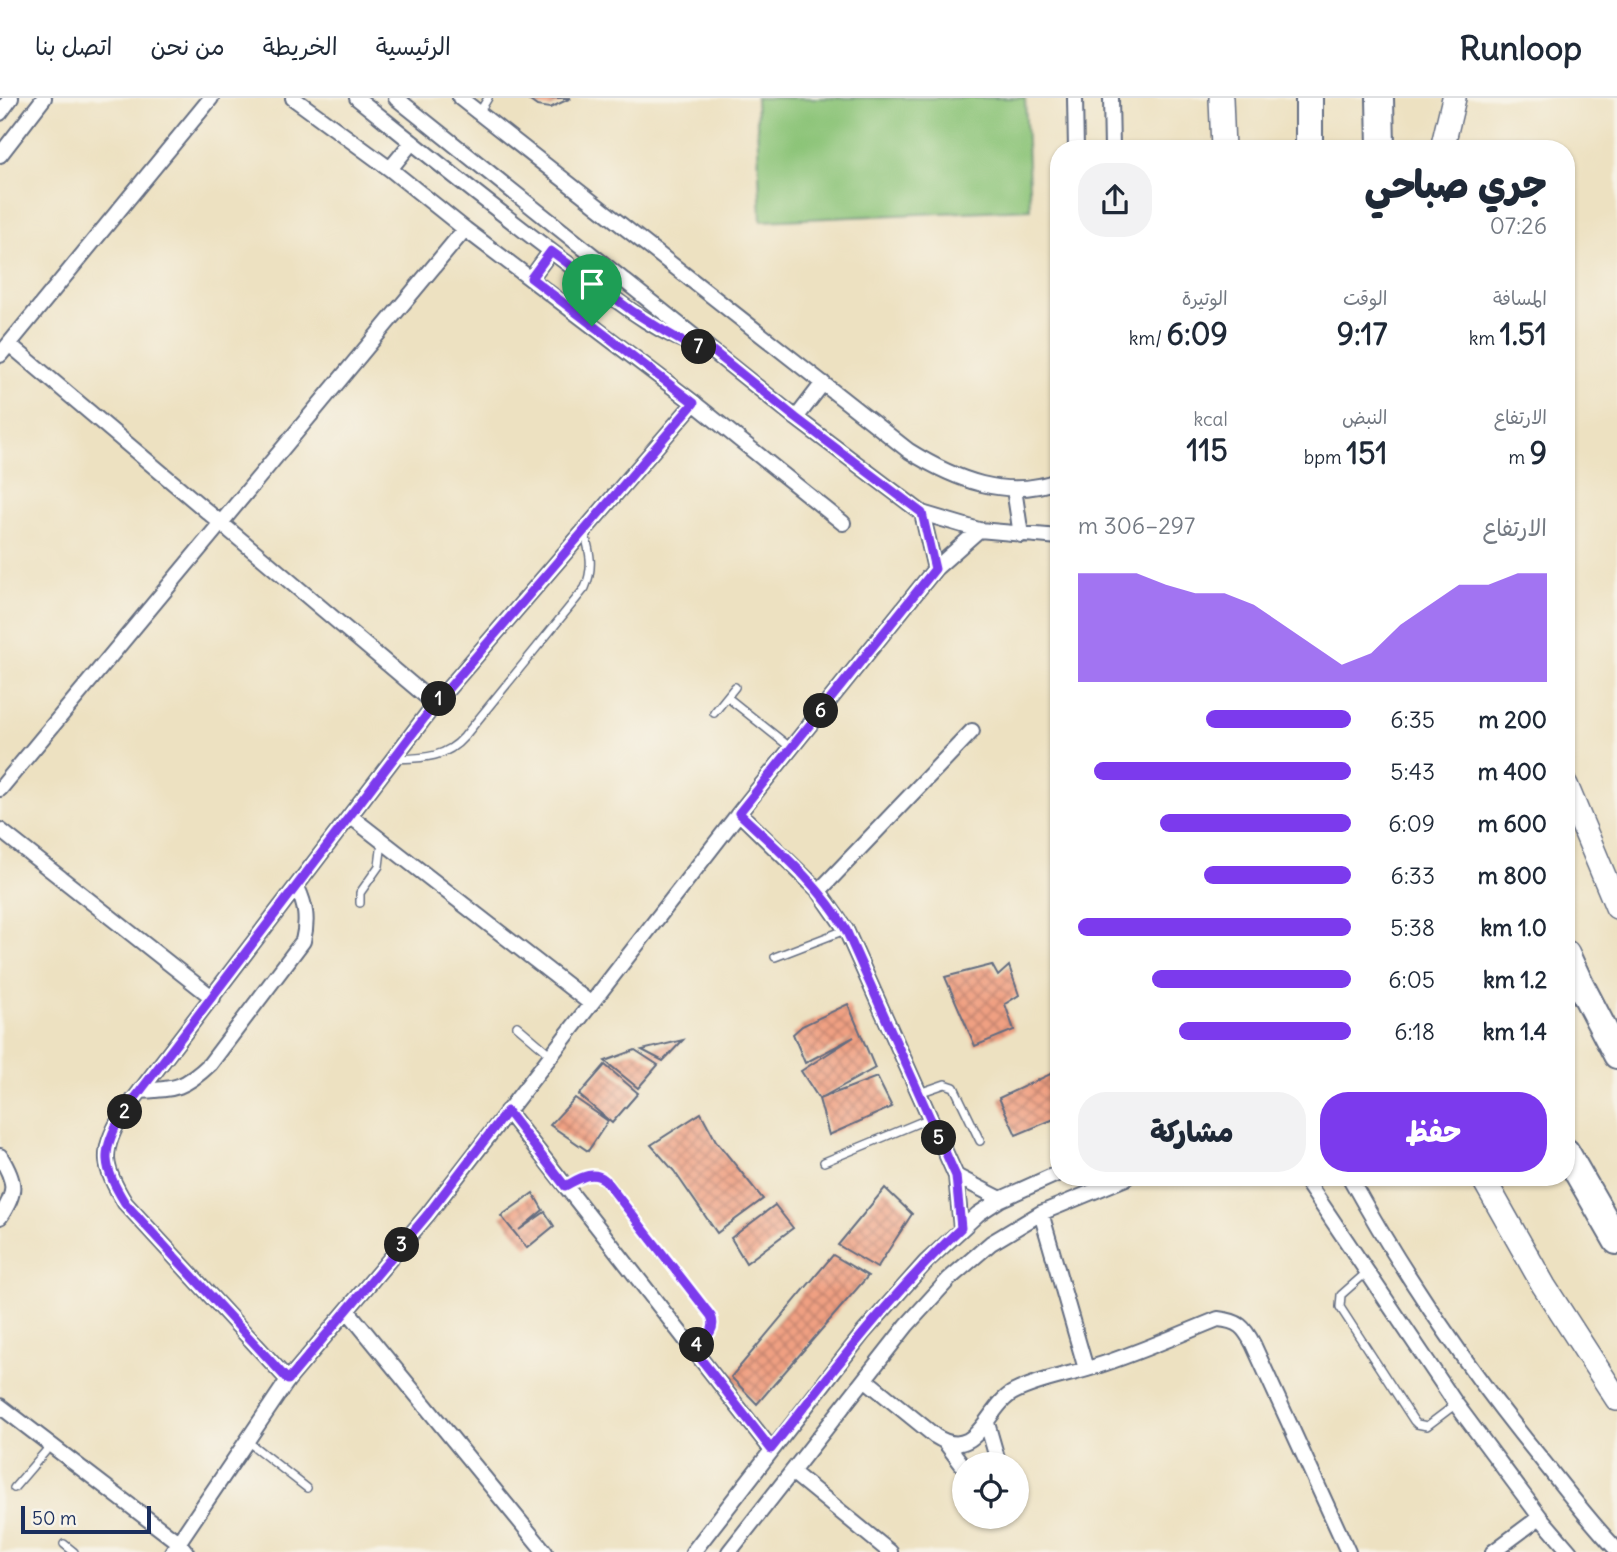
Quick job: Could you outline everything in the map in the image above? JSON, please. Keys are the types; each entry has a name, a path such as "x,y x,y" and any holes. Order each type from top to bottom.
{"highway":[{"path":"1309,98 1309,140"},
{"path":"1380,98 1381,140"},
{"path":"1575,973 1617,1055"},
{"path":"1575,1168 1617,1241"}],"main road":[{"path":"1221,98 1223,140"},
{"path":"1437,98 1439,140"},
{"path":"1442,140 1454,98"},
{"path":"1575,807 1617,907"},
{"path":"1488,1186 1544,1286 1617,1399"}],"street":[{"path":"0,113 11,98"},
{"path":"0,155 44,98"},
{"path":"211,98 5,349 222,524 435,704"},
{"path":"293,98 390,169 694,403 843,523"},
{"path":"357,98 551,251 632,311 685,343 713,351"},
{"path":"396,98 796,418 922,513 979,530 1050,537"},
{"path":"460,98 909,451 939,470 975,483 1014,489 1050,483"},
{"path":"1075,98 1076,140"},
{"path":"1111,98 1112,140"},
{"path":"390,169 412,142"},
{"path":"0,789 465,229"},
{"path":"531,278 551,251"},
{"path":"796,418 823,383"},
{"path":"288,1380 125,1203 110,1178 106,1155 110,1135 435,704 694,403"},
{"path":"1014,489 1021,535"},
{"path":"922,513 935,569"},
{"path":"0,1406 179,1549 288,1380 428,1214 739,813 935,569 979,530"},
{"path":"819,891 972,731"},
{"path":"739,813 819,891 846,930 956,1176 961,1228"},
{"path":"350,817 590,1003"},
{"path":"0,830 213,999"},
{"path":"141,1091 173,1089 193,1080 210,1064 303,940 307,923 305,903 297,887"},
{"path":"507,1111 771,1449"},
{"path":"0,1156 13,1188 11,1200 0,1217"},
{"path":"956,1176 1001,1199"},
{"path":"698,1550 771,1449 863,1333 926,1262 978,1214 1001,1199 1050,1177"},
{"path":"729,1552 907,1325 949,1279 991,1243 1041,1213 1107,1186"},
{"path":"1309,1186 1456,1404 1540,1517 1570,1552"},
{"path":"1355,1186 1448,1335 1514,1426 1617,1549"},
{"path":"1041,1213 1086,1369"},
{"path":"347,1310 545,1552"},
{"path":"945,1442 966,1441 979,1434 998,1405 1011,1393 1031,1384 1086,1369 1218,1320 1233,1320 1244,1327 1348,1552"},
{"path":"866,1380 945,1442 953,1452"},
{"path":"987,1423 995,1452"},
{"path":"792,1472 890,1552"},
{"path":"1493,1552 1540,1517"}],"lane":[{"path":"479,113 488,98"},
{"path":"393,759 439,755 457,745 464,737 585,588 590,574 591,558 584,531"},
{"path":"714,713 735,687"},
{"path":"727,698 791,748"},
{"path":"360,903 360,893 379,866 382,841"},
{"path":"775,957 846,930"},
{"path":"517,1026 551,1055"},
{"path":"919,1093 945,1084 954,1087 980,1141"},
{"path":"824,1162 930,1118"},
{"path":"565,1186 592,1174 605,1180 711,1316 714,1325 712,1330 693,1349"},
{"path":"1367,1272 1341,1295 1340,1307 1414,1421 1427,1426 1456,1404"},
{"path":"247,1441 307,1488"},
{"path":"14,1488 51,1445"},
{"path":"64,1544 74,1552"}],"green space":[{"path":"756,98 1025,98 1030,209 761,221"}],"building":[{"path":"526,98 571,98 550,108 537,106"},
{"path":"992,965 998,976 1009,966 1019,995 1005,1004 1014,1030 975,1046 945,977"},
{"path":"848,1004 875,1068 819,1099 801,1071 854,1037 805,1063 793,1034 802,1026"},
{"path":"683,1040 663,1061 642,1050"},
{"path":"635,1050 658,1065 638,1088 605,1061"},
{"path":"605,1065 638,1093 612,1123 579,1095"},
{"path":"1050,1074 1050,1121 1016,1135 999,1098"},
{"path":"877,1077 892,1107 829,1135 819,1099"},
{"path":"575,1098 608,1121 588,1151 550,1125"},
{"path":"701,1113 716,1141 763,1199 717,1233 674,1171 651,1145"},
{"path":"885,1188 912,1214 877,1268 838,1245"},
{"path":"533,1193 543,1210 519,1230 545,1212 554,1226 527,1248 501,1216"},
{"path":"775,1205 793,1228 746,1263 731,1238"},
{"path":"833,1255 868,1276 757,1404 731,1377"}],"route":[{"path":"551,251 632,311 664,331 685,343 713,351 895,495 922,513 935,569 739,813 819,891 846,930 956,1176 961,1228 926,1262 863,1333 771,1449 693,1349 712,1330 714,1325 711,1316 605,1180 592,1174 565,1186 507,1111 428,1214 288,1380 125,1203 110,1178 106,1155 110,1135 122,1115 213,999 435,704 694,403 592,326 531,278 551,251"}]}
